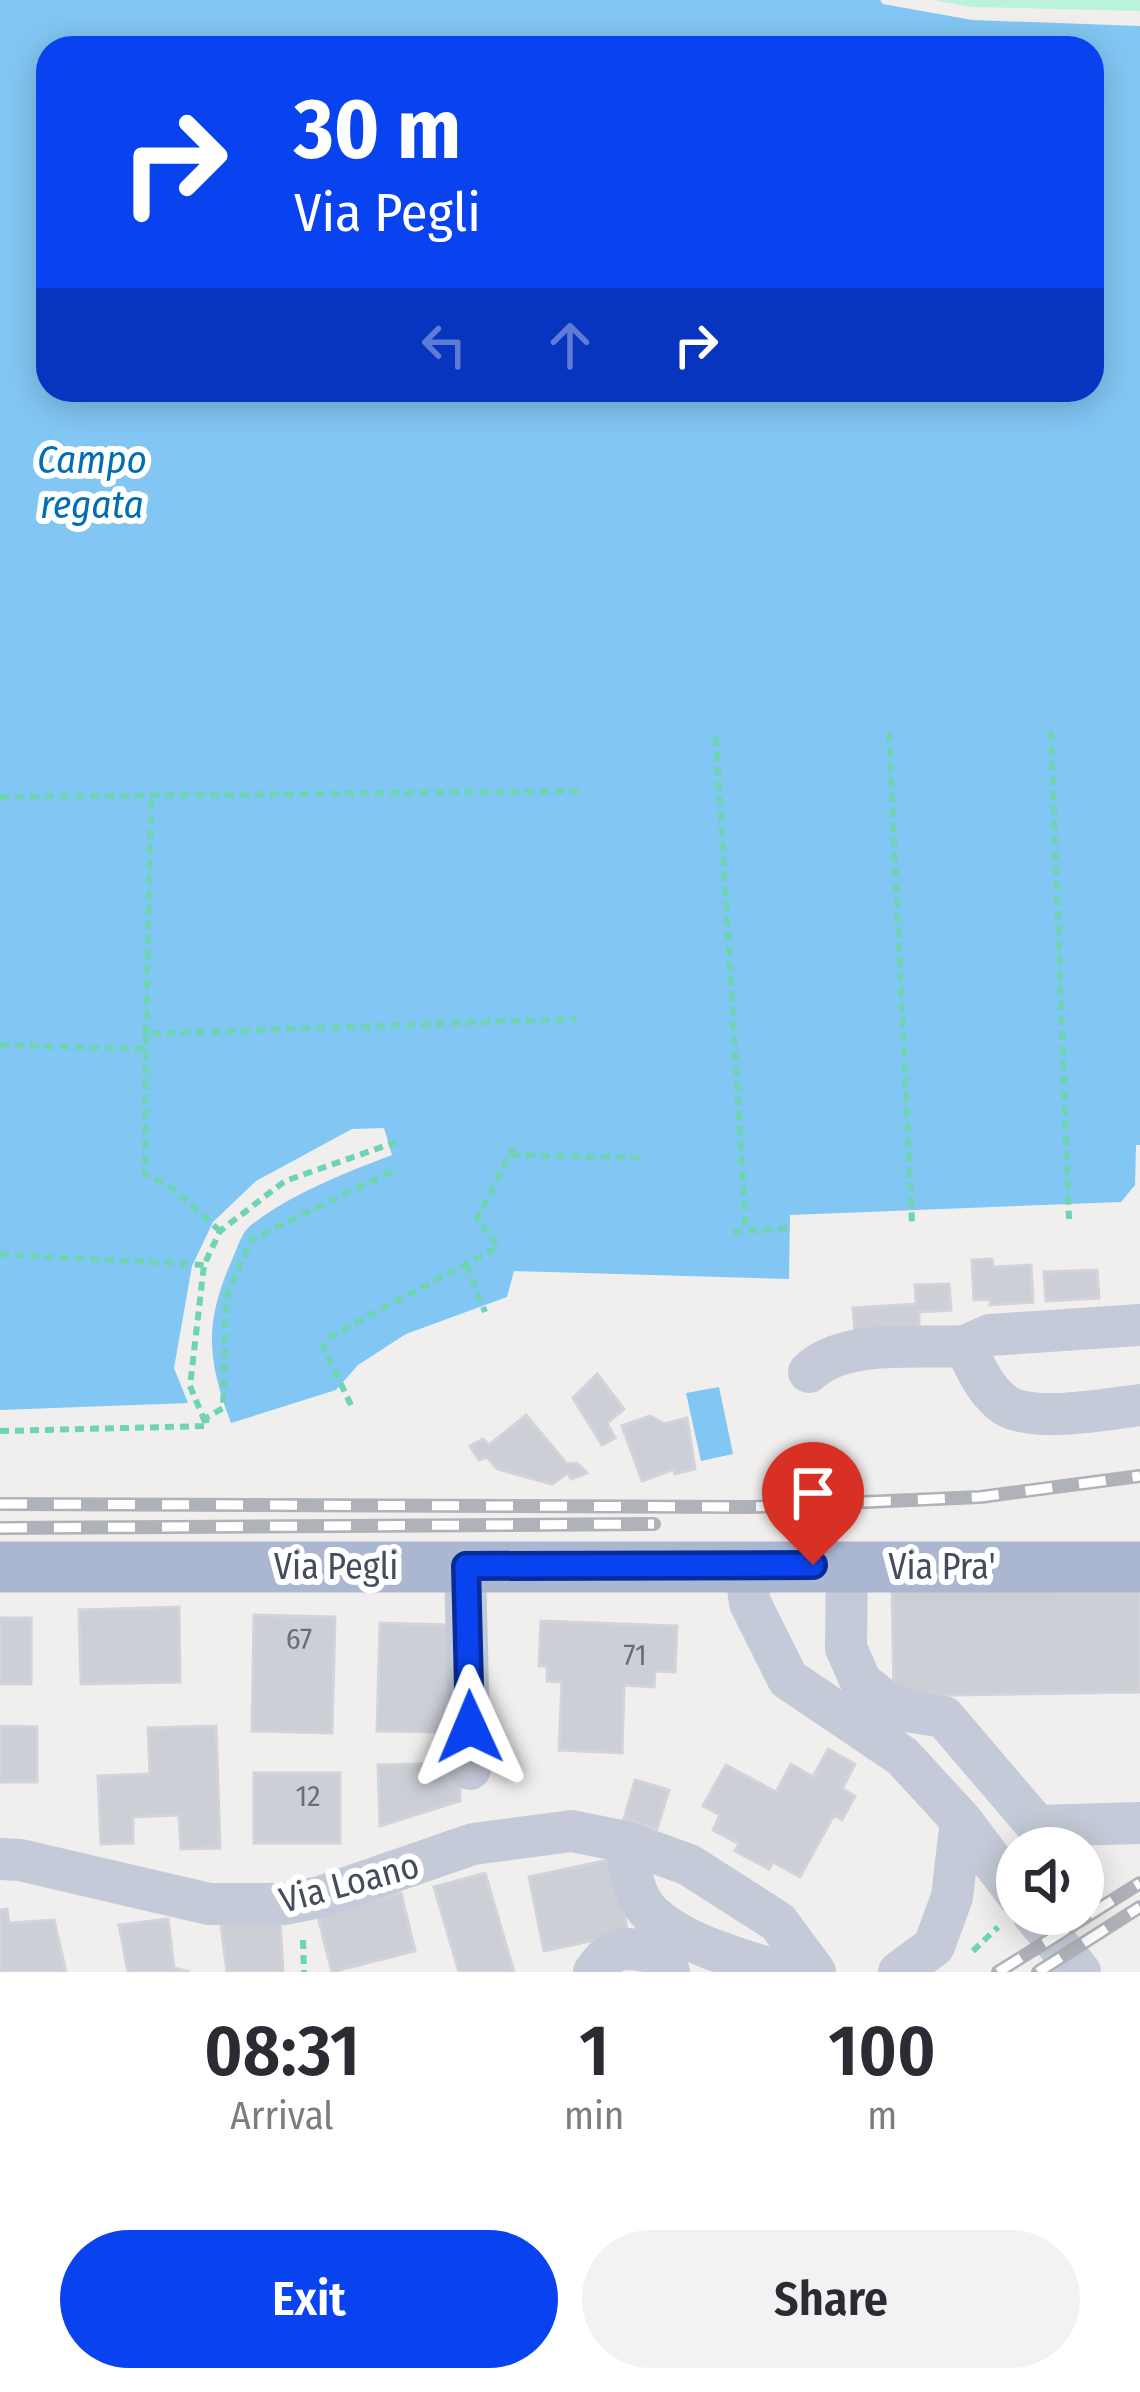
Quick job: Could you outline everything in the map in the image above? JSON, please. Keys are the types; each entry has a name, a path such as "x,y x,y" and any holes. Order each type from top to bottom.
{"main road":[{"name":"Via Pra'","path":"745,1564 1140,1568"},
{"name":"Via Pegli","path":"0,1568 745,1564"}],"street":[{"path":"809,1372 822,1359 849,1350 965,1346 990,1334 1140,1324"},
{"path":"965,1346 977,1374 1001,1403 1022,1413 1140,1405"},
{"path":"745,1564 750,1603 788,1679 902,1756 961,1820 996,1873"},
{"path":"847,1565 847,1648 861,1682 906,1711 944,1717 1037,1826 1140,1822"},
{"path":"466,1566 470,1769"},
{"path":"899,1972 934,1946 952,1897 961,1820"},
{"name":"Via Loano","path":"0,1858 209,1904 286,1904 320,1897 473,1844 572,1832 626,1842 689,1865 778,1922 815,1972"},
{"path":"626,1842 630,1874 649,1912 720,1953 768,1972"},
{"path":"1045,1935 1080,1972"},
{"path":"595,1972 607,1954 626,1947 656,1953 669,1972"}],"path":[{"path":"1051,731 1069,1219"},
{"path":"889,733 912,1223"},
{"path":"716,737 746,1231"},
{"path":"0,796 578,790"},
{"path":"152,794 145,1174 173,1189 220,1231"},
{"path":"146,1034 577,1019"},
{"path":"0,1045 146,1049"},
{"path":"207,1426 190,1386 204,1265 220,1231 285,1181 396,1142"},
{"path":"351,1405 323,1347 331,1336 498,1247 477,1219 512,1152 639,1158"},
{"path":"207,1426 206,1418 223,1408 226,1297 251,1239 397,1169"},
{"path":"733,1232 792,1228"},
{"path":"0,1255 204,1265"},
{"path":"466,1264 485,1312"},
{"path":"0,1431 207,1426"},
{"path":"980,1947 996,1931"}],"green space":[{"path":"933,0 1140,0 1140,11 971,7"}],"water":[{"name":"Campo regata","path":"0,0 880,0 972,20 1140,26 1140,1145 1136,1145 1135,1185 1121,1202 790,1215 789,1279 514,1271 507,1297 406,1334 358,1365 336,1390 231,1423 217,1379 212,1341 217,1303 237,1247 249,1227 280,1205 392,1155 384,1128 352,1129 256,1181 213,1222 192,1266 174,1368 188,1403 0,1410"},
{"path":"719,1387 733,1454 701,1461 686,1393"}],"building":[{"path":"992,1259 993,1267 1031,1265 1033,1302 990,1305 990,1299 974,1300 972,1260"},
{"path":"1097,1270 1099,1298 1046,1301 1044,1272"},
{"path":"949,1284 951,1310 919,1312 919,1326 855,1334 853,1308 916,1304 915,1285"},
{"path":"597,1374 624,1409 607,1423 615,1438 602,1445 573,1398"},
{"path":"526,1415 567,1464 577,1463 587,1473 571,1479 568,1473 552,1484 497,1469 487,1457 479,1460 470,1446 483,1439 489,1445"},
{"path":"650,1416 665,1424 687,1418 695,1469 675,1474 674,1469 642,1481 622,1426"},
{"path":"892,1590 1140,1591 1140,1692 894,1696"},
{"path":"179,1607 180,1682 81,1684 79,1610"},
{"path":"254,1615 335,1617 332,1733 252,1731"},
{"path":"0,1618 31,1618 31,1684 0,1684"},
{"path":"541,1621 677,1626 675,1672 655,1671 654,1687 624,1685 622,1753 559,1750 562,1682 547,1681 547,1666 539,1666"},
{"path":"380,1623 452,1625 450,1732 377,1731"},
{"path":"0,1726 37,1727 37,1782 0,1782"},
{"path":"216,1726 220,1848 181,1849 179,1815 133,1817 133,1843 101,1844 98,1776 150,1774 148,1728"},
{"path":"828,1749 855,1764 842,1789 855,1796 842,1820 834,1815 800,1877 773,1862 769,1869 735,1851 739,1844 713,1830 720,1815 703,1806 726,1765 776,1792 791,1764 813,1777"},
{"path":"459,1763 460,1801 380,1826 378,1765"},
{"path":"254,1773 340,1773 340,1843 254,1843"},
{"path":"635,1780 669,1790 657,1829 624,1819"},
{"path":"613,1859 628,1933 544,1951 529,1877"},
{"path":"485,1873 514,1972 459,1972 434,1887"},
{"path":"401,1893 415,1951 332,1972 317,1913"},
{"path":"7,1909 9,1923 54,1920 66,1972 0,1972 0,1910"},
{"path":"280,1918 283,1972 227,1972 221,1925"},
{"path":"168,1919 174,1968 190,1972 128,1972 119,1925"}],"railway":[{"path":"0,1504 750,1507 980,1497 1140,1476"},
{"path":"0,1528 654,1524"},
{"path":"998,1972 1140,1883"},
{"path":"1038,1972 1140,1907"}],"route":[{"path":"470,1727 466,1566 813,1565"}]}
